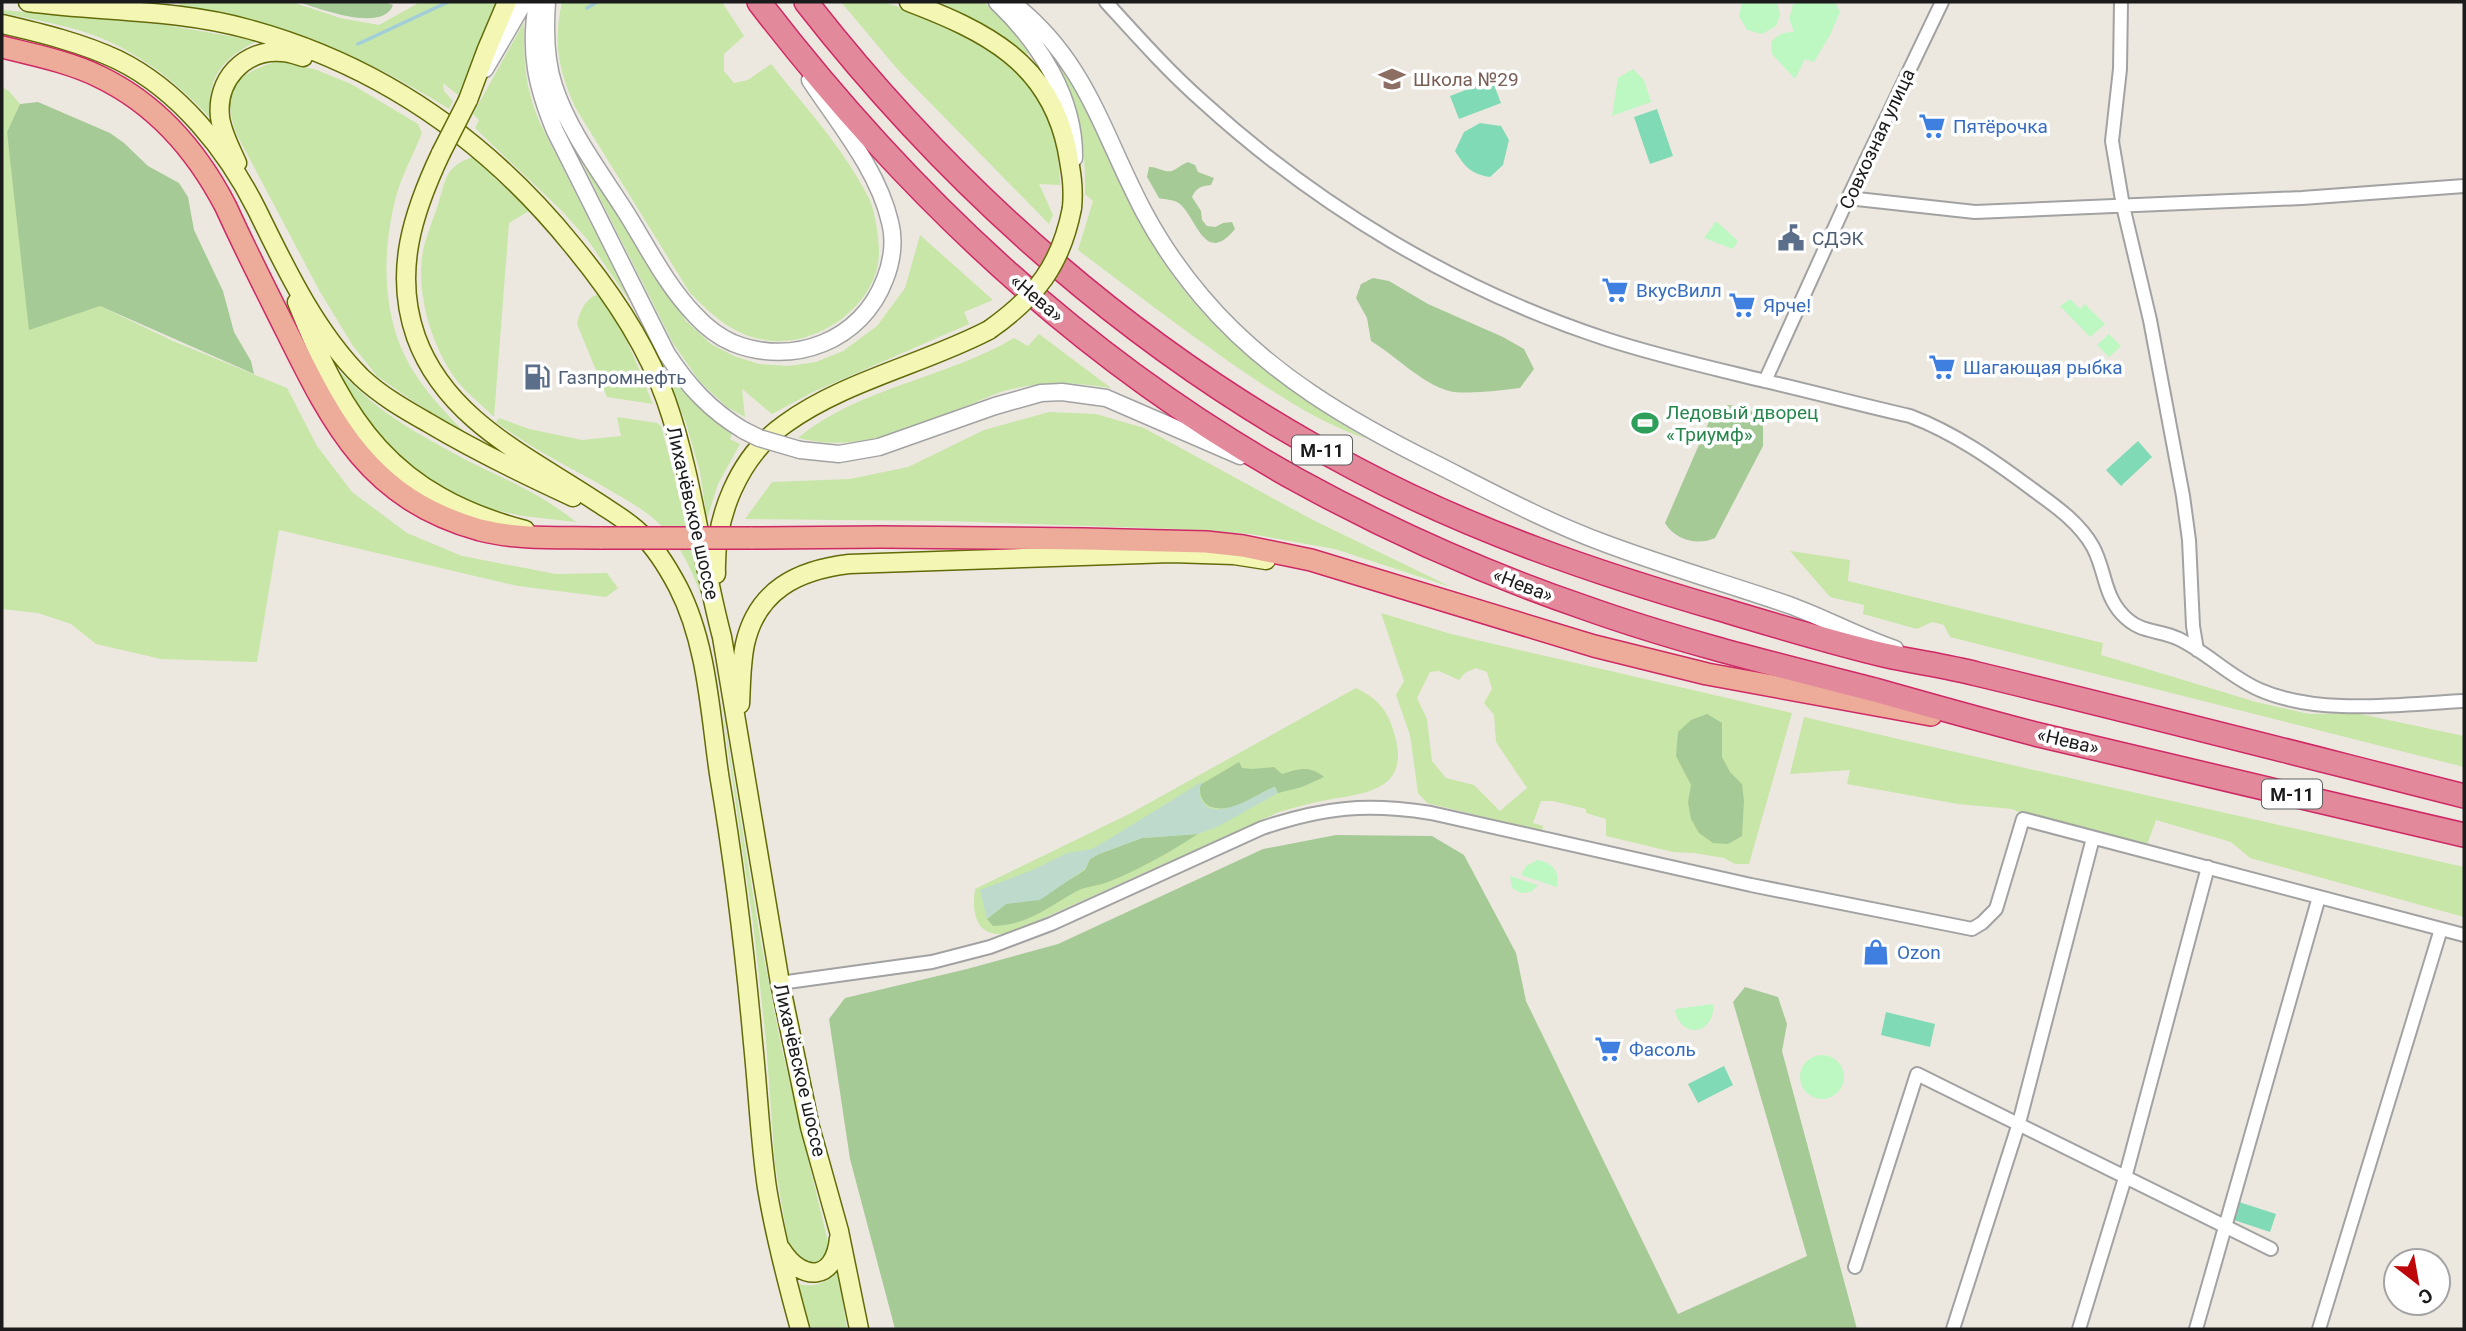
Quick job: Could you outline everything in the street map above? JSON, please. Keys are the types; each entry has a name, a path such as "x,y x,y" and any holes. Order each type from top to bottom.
{"highway":[{"name":"«Нева»","path":"806,2 887,102 995,211 1056,265 1190,368 1282,427 1357,470 1431,506 1594,570 1742,616 1871,651 1971,672 2464,796"},
{"name":"«Нева»","path":"760,3 810,67 914,185 1012,276 1087,339 1166,398 1225,437 1294,478 1414,539 1503,577 1586,608 1743,656 2035,734 2464,835"},
{"path":"2,47 100,77 146,105 168,124 187,144 215,185 321,402 350,445 383,480 427,510 452,520 504,535 552,537 881,537 1206,542 1283,552 1594,646 1707,674 2035,734"}],"main road":[{"name":"Лихачёвское шоссе","path":"28,2 159,13 246,28 317,51 376,81 439,118 494,162 541,208 607,289 638,340 665,398 696,510 712,599 722,636 780,983 810,1127 839,1231 859,1329"},
{"path":"508,2 469,99 441,153 417,209 405,263 411,323 430,369 457,404 478,424 624,520"},
{"path":"722,636 716,582 718,536 725,506 752,456 784,424 805,412 989,330 1022,304 1047,276 1058,257 1067,232 1074,182 1059,119 1047,97 1029,71 1000,45 981,33 909,2"},
{"path":"2,24 68,41 119,61 143,75 184,107 223,154 255,206"},
{"path":"376,81 283,52 253,57 231,72 224,84 220,99 220,121 324,366 350,412 379,451 438,497 489,520 552,537"},
{"path":"273,243 332,342 373,387 430,424 517,472 624,520"},
{"name":"Лихачёвское шоссе","path":"624,520 641,533 668,568 689,612 704,678 747,981 761,1143 777,1242 800,1329"},
{"path":"742,753 740,710 744,654 750,629 764,603 774,592 798,576 813,570 849,564 1171,552 1234,555 1354,575"},
{"path":"777,1242 792,1264 800,1270 815,1273 823,1271 834,1259 838,1250 839,1231"}],"street":[{"path":"469,99 524,2"},
{"path":"537,2 533,27 534,69 555,131 667,354 703,401 743,430 779,445 800,450 821,453 858,452 895,443 1022,398 1052,393 1082,393 1106,397 1294,478"},
{"path":"547,2 548,56 561,105 683,302 712,330 730,342 753,350 774,353 815,347 834,339 853,326 880,293 889,270 892,248 886,204 869,172 760,3"},
{"path":"997,2 1035,46 1061,92 1072,128 1074,182"},
{"path":"1011,2 1042,28 1072,65 1145,213 1182,271 1228,326 1292,381 1338,412 1391,442 1516,504 1603,543 1793,607 1888,646 1971,672"},
{"path":"1106,2 1209,108 1308,187 1376,233 1450,274 1545,317 1606,339 1671,359 1910,416 1960,438 2060,510 2093,547 2106,588 2122,614 2143,629 2177,638 2230,674 2261,691 2299,701 2337,706 2464,701"},
{"name":"Совхозная улица","path":"1765,381 1848,198 1942,2"},
{"path":"2121,2 2119,69 2112,141 2123,206 2150,320 2183,496 2197,650"},
{"path":"1848,198 1975,212 2301,198 2464,186"},
{"path":"780,983 932,962 990,947 1051,924 1262,828 1293,818 1350,807 1398,808 1431,813 1751,885 1972,929 1996,909 2023,819 2464,935"},
{"path":"1953,1329 2019,1123 2093,838"},
{"path":"2079,1329 2125,1178 2208,867"},
{"path":"2196,1329 2227,1228 2319,897"},
{"path":"2319,1329 2441,929"},
{"path":"1855,1267 1917,1074 2271,1249"}],"green space":[{"path":"179,2 292,2 340,18 379,25 420,2 498,2 458,95 443,83 444,91 453,101 449,109 399,80 320,43 237,17 179,8"},
{"path":"299,2 384,2 393,5 387,13 364,18 350,17"},
{"path":"562,2 722,2 744,36 724,54 724,71 734,83 748,80 771,64 840,151 870,200 879,253 876,272 868,290 856,306 840,320 804,338 765,340 733,329 690,293 575,107 559,55 558,30"},
{"path":"841,2 879,2 914,13 988,49 1021,76 1041,104 1057,151 1060,185 1039,184 1053,215 1049,224 899,71"},
{"path":"940,2 984,2 1016,33 1030,54 1024,53 991,28"},
{"path":"1742,2 1777,2 1780,15 1776,26 1762,34 1747,30 1739,16"},
{"path":"1835,2 1840,12 1814,62 1805,59 1795,79 1772,54 1771,42 1781,34 1794,32 1789,19 1793,4"},
{"path":"2,10 166,25 257,41 234,55 218,72 211,93 212,120 188,95 161,73 117,45 52,23 2,13"},
{"path":"524,22 526,73 540,123 631,303 587,239 562,211 475,128 479,120 473,114"},
{"path":"1028,25 1066,71 1149,239 1193,301 1244,353 1273,377 1367,439 1312,415 1261,383 1190,334 1078,250 1093,201 1085,194 1080,129 1064,82"},
{"path":"278,61 317,70 351,84 418,124 422,133 399,186 389,232 386,273 391,314 403,352 415,374 465,433 377,376 353,346 319,290 236,133 230,104 235,85 251,72"},
{"path":"1633,69 1644,80 1651,102 1612,116 1618,78"},
{"path":"1492,80 1501,103 1459,119 1450,96"},
{"path":"2,87 20,104 7,132 14,184 100,306 173,341 287,388 317,446 352,492 407,533 462,556 556,574 607,573 618,588 606,597 518,586 279,530 257,662 161,659 96,644 71,624 38,613 2,609"},
{"path":"38,102 110,133 148,166 179,183 188,197 194,230 223,291 234,332 251,361 254,374 100,306 29,330 7,132 20,104"},
{"path":"1657,109 1673,156 1650,164 1634,117"},
{"path":"1480,123 1501,126 1509,140 1503,165 1490,177 1469,169 1455,151 1464,132"},
{"path":"571,141 686,321 711,344 734,356 759,364 788,366 816,362 843,351 877,326 905,288 920,235 993,300 964,312 969,324 813,392 772,414 742,389 745,417 727,407 700,382 673,343"},
{"path":"473,157 529,211 509,223 494,417 466,391 444,361 429,323 421,283 424,246 445,181 452,169"},
{"path":"1188,162 1195,165 1198,172 1214,178 1211,185 1199,188 1192,197 1201,211 1202,220 1207,226 1215,227 1232,222 1235,229 1225,239 1216,243 1203,236 1180,204 1159,198 1147,177 1149,167 1172,171"},
{"path":"1716,221 1738,241 1733,249 1704,238"},
{"path":"1373,278 1389,281 1428,304 1503,337 1524,349 1534,369 1520,388 1513,389 1456,392 1429,382 1371,341 1367,318 1356,298 1361,284"},
{"path":"596,295 604,301 620,327 653,404 607,397 577,324 583,307"},
{"path":"2070,299 2080,309 2085,304 2105,324 2090,337 2060,306"},
{"path":"1039,334 1111,388 1071,384 1031,385 999,393 924,423 862,441 841,443 798,438 847,407 988,352 1014,338 1028,346"},
{"path":"2109,334 2121,346 2109,357 2097,345"},
{"path":"329,361 366,397 393,418 464,459 536,495 576,522 523,516 481,507 441,490 388,450 351,400"},
{"path":"663,367 695,404 732,434 730,439 740,444 718,484 707,519 700,472 686,423"},
{"path":"1728,405 1747,407 1763,422 1763,446 1715,538 1687,540 1674,534 1665,523 1714,410"},
{"path":"1049,412 1096,414 1144,428 1311,519 1451,587 1335,549 1251,534 947,521 745,519 772,482 850,479 908,467 984,430"},
{"path":"617,417 657,423 661,426 697,559 707,612 683,556 656,520 626,499 544,453 496,422 499,418 529,429 582,440 621,436"},
{"path":"2138,441 2152,457 2121,486 2106,470"},
{"path":"1790,551 1850,560 1848,581 2103,643 2101,655 2256,702 2309,714 2355,713 2464,736 2464,767 1950,637 1944,625 1932,622 1917,629 1863,614 1864,605 1830,597"},
{"path":"1381,613 1451,634 1792,713 1749,864 1735,864 1724,858 1694,853 1673,852 1606,836 1606,819 1586,813 1586,809 1553,801 1541,801 1533,823 1543,826 1542,831 1427,803 1418,793 1410,735 1396,695 1404,681","holes":["1476,668 1487,672 1492,689 1484,703 1494,715 1496,742 1527,788 1500,811 1474,785 1446,778 1432,761 1427,719 1417,698 1430,672 1439,671 1459,680 1465,673"]},
{"path":"719,688 761,943 782,1050 827,1238 824,1257 817,1263 807,1265 789,1248 775,1164 766,1041 753,922"},
{"path":"1356,688 1382,707 1395,736 1397,767 1392,777 1383,784 1360,794 1279,812 1014,931 1005,934 991,933 980,925 975,912 975,889 1131,813"},
{"path":"1707,714 1722,723 1722,757 1730,772 1742,784 1742,836 1728,844 1713,843 1699,833 1691,819 1688,802 1691,785 1676,756 1678,732 1691,720"},
{"path":"1804,717 2464,867 2464,917 2250,858 2231,842 2156,820 2147,845 2027,816 2012,809 1958,804 1847,784 1850,770 1790,774"},
{"path":"1239,762 1242,768 1274,767 1282,774 1309,769 1324,777 1302,787 1278,793 1275,787 1232,807 1218,808 1206,804 1200,793 1200,785"},
{"path":"1203,781 1200,797 1206,806 1214,809 1236,806 1275,787 1278,793 1219,826 1198,834 1142,838 1099,854 1090,859 1085,869 1040,900 1006,904 987,919 980,890 1035,869 1067,853 1091,849"},
{"path":"1198,834 1143,866 1108,882 1077,891 1027,919 993,926 987,919 1006,904 1057,887 1076,876 1085,870 1090,859 1099,854 1142,838"},
{"path":"1336,835 1432,836 1464,855 1516,953 1526,1001 1678,1314 1807,1256 1733,1002 1745,987 1778,997 1787,1024 1782,1051 1857,1329 895,1329 850,1159 829,1019 845,998 1058,944 1263,849"},
{"path":"1537,860 1551,865 1554,869 1557,887 1521,875 1526,866"},
{"path":"1510,876 1538,885 1531,892 1521,893 1512,888"},
{"path":"1713,1004 1709,1022 1697,1030 1683,1026 1675,1009"},
{"path":"1886,1012 1935,1024 1930,1047 1881,1035"},
{"path":"1822,1055 1837,1062 1844,1077 1837,1092 1822,1099 1807,1092 1800,1077 1807,1062"},
{"path":"1724,1066 1733,1085 1698,1103 1688,1084"},
{"path":"2239,1202 2276,1214 2270,1232 2234,1220"},
{"path":"838,1272 847,1329 810,1329 798,1284 820,1284"}],"waterway":[{"path":"358,44 448,2"},
{"path":"587,8 597,2"}],"place":[{"name":"Школа №29","path":"1392,79"},
{"name":"Пятёрочка","path":"1932,126"},
{"name":"СДЭК","path":"1791,238"},
{"name":"ВкусВилл","path":"1615,290"},
{"name":"Ярче!","path":"1742,305"},
{"name":"Шагающая рыбка","path":"1942,367"},
{"name":"Газпромнефть","path":"537,377"},
{"name":"Ледовый дворец «Триумф»","path":"1645,423"},
{"name":"Ozon","path":"1876,952"},
{"name":"Фасоль","path":"1608,1049"}]}
